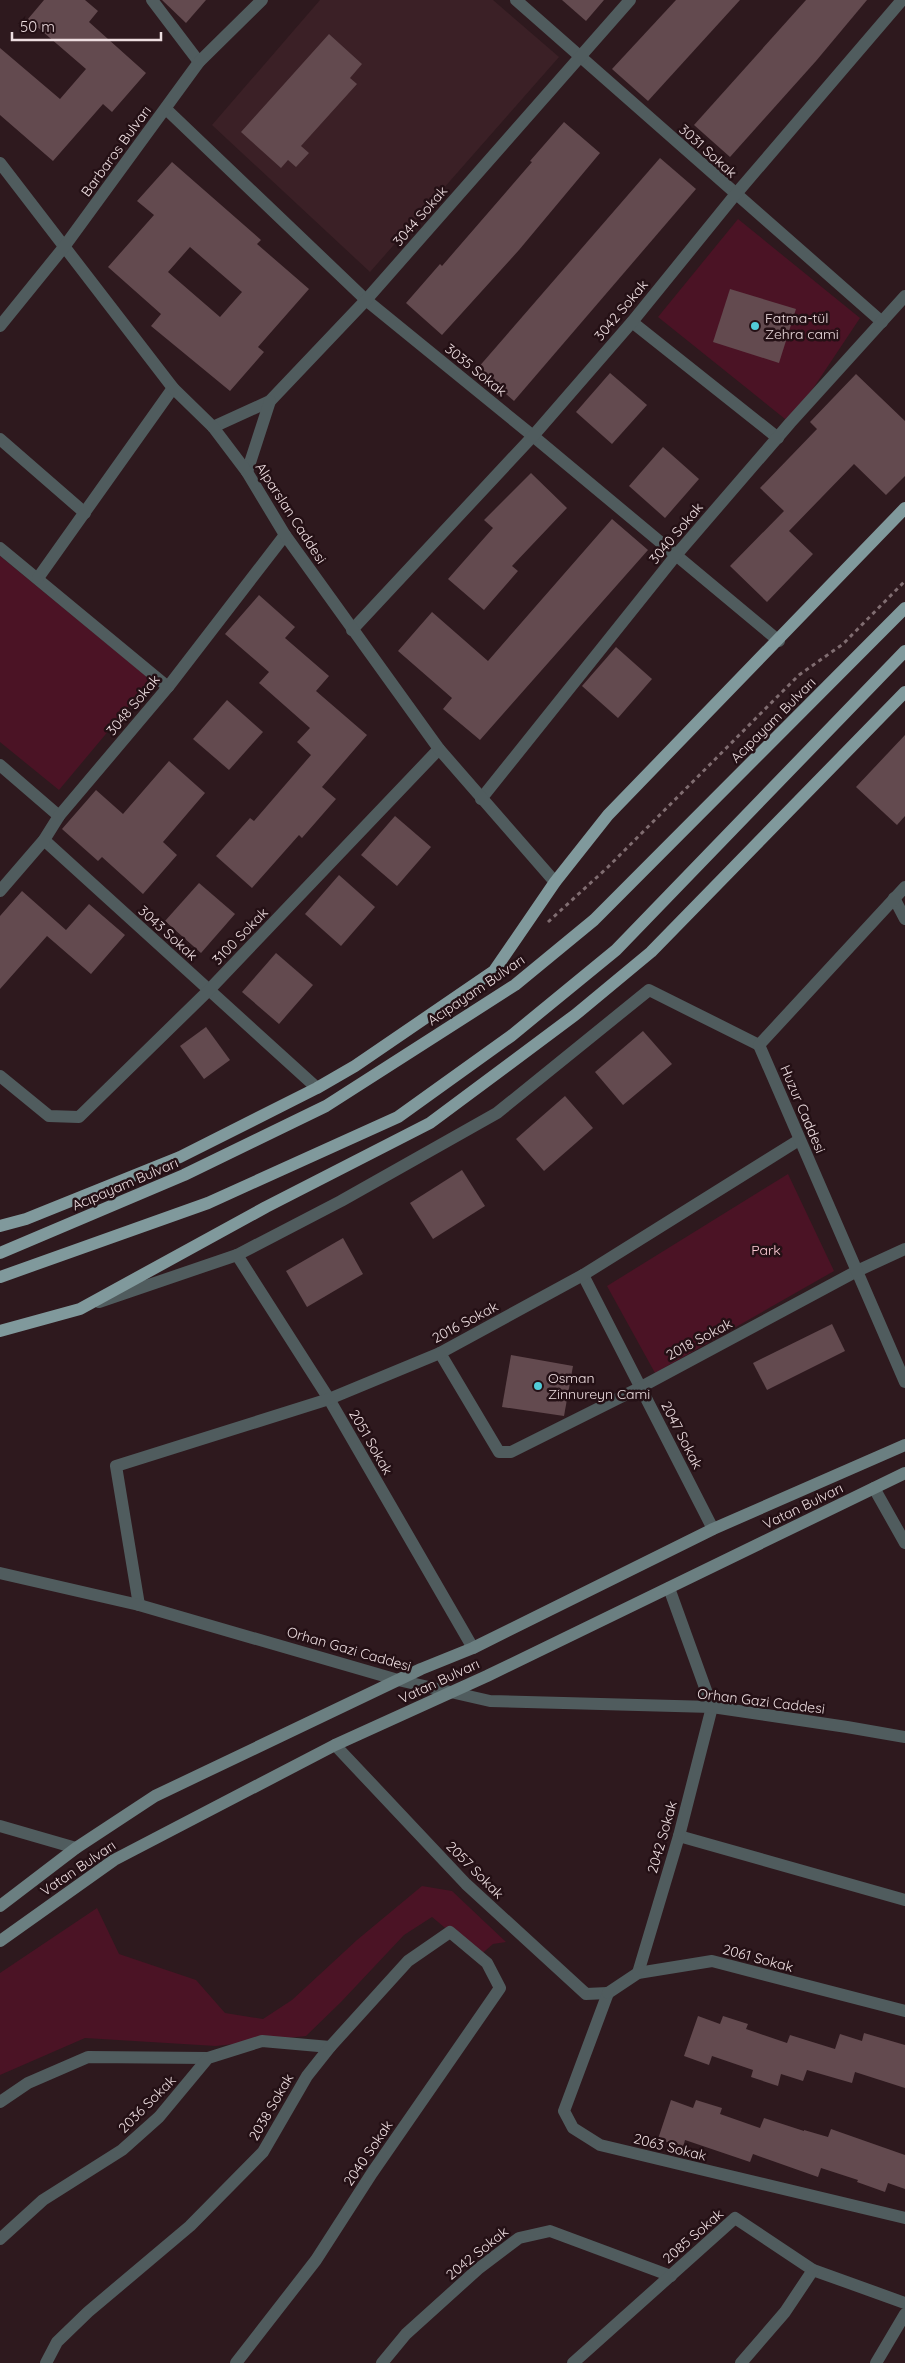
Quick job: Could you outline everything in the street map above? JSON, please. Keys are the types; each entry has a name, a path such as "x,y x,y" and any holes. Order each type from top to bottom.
{"main road":[{"path":"0,1226 26,1219 180,1158 318,1088 355,1066 494,971 555,882 608,815 779,641 905,508"},
{"name":"Acıpayam Bulvarı","path":"0,1253 184,1175 326,1106 515,984 594,920 905,608"},
{"path":"0,1277 208,1203 398,1116 511,1036 616,950 905,651"},
{"path":"0,1330 80,1309 266,1207 430,1123 575,1016 651,952 905,692"},
{"name":"Vatan Bulvarı","path":"0,1906 76,1848 155,1796 398,1680 473,1648 713,1529 905,1445"},
{"name":"Vatan Bulvarı","path":"0,1941 114,1860 335,1745 452,1692 905,1474"}],"street":[{"path":"152,0 199,62"},
{"name":"Barbaros Bulvarı","path":"0,326 64,247 199,62 262,0"},
{"name":"3031 Sokak","path":"516,0 735,195 882,322"},
{"name":"3044 Sokak","path":"213,426 270,401 366,300 630,0"},
{"name":"3042 Sokak","path":"352,630 534,436 632,322 735,195 902,0"},
{"name":"3035 Sokak","path":"166,109 366,300 677,554 779,641"},
{"name":"Alparslan Caddesi","path":"0,163 173,388 213,426 247,472 285,535 438,749 555,882"},
{"name":"3040 Sokak","path":"481,799 677,554 905,296"},
{"path":"632,322 778,438"},
{"path":"38,578 173,388"},
{"path":"247,472 270,401"},
{"path":"0,440 85,513"},
{"name":"3048 Sokak","path":"0,891 44,840 59,816 168,686 285,535"},
{"path":"0,548 168,686"},
{"name":"3100 Sokak","path":"0,1076 49,1116 79,1117 209,990 438,749"},
{"path":"0,765 59,816"},
{"name":"3043 Sokak","path":"44,840 318,1088"},
{"path":"80,1309 237,1255 341,1201 497,1113 649,990 759,1045 905,887"},
{"path":"894,898 905,918"},
{"name":"Huzur Caddesi","path":"759,1045 905,1382"},
{"name":"2016 Sokak","path":"139,1605 116,1466 329,1399 440,1353 583,1275 799,1140"},
{"name":"2018 Sokak","path":"440,1353 499,1452 512,1452 641,1387 857,1271 905,1248"},
{"name":"2051 Sokak","path":"237,1255 329,1399 473,1648"},
{"name":"2047 Sokak","path":"583,1275 713,1529"},
{"path":"874,1488 905,1543"},
{"name":"Orhan Gazi Caddesi","path":"0,1573 139,1605 398,1680 490,1702 712,1707 905,1737"},
{"path":"669,1588 712,1707"},
{"name":"2042 Sokak","path":"638,1973 679,1836 712,1707"},
{"name":"2057 Sokak","path":"335,1745 466,1884 586,1994 608,1993"},
{"path":"0,1826 76,1848"},
{"path":"679,1836 905,1900"},
{"name":"2038 Sokak","path":"46,2363 57,2342 88,2312 190,2226 262,2152 307,2076 330,2047 408,1961 450,1932 479,1956"},
{"name":"2040 Sokak","path":"236,2363 316,2260 372,2173 500,1988 487,1963 479,1956"},
{"name":"2061 Sokak","path":"608,1993 638,1973 712,1961 905,2011"},
{"name":"2063 Sokak","path":"608,1993 564,2111 573,2128 600,2145 905,2218"},
{"path":"0,2102 28,2083 88,2057 208,2058 262,2041 330,2047"},
{"name":"2036 Sokak","path":"0,2239 44,2200 122,2150 159,2117 208,2058"},
{"name":"2085 Sokak","path":"573,2363 735,2218 812,2270 905,2303"},
{"name":"2042 Sokak","path":"382,2363 406,2334 478,2269 519,2238 550,2231 671,2276"},
{"path":"741,2363 785,2312 812,2270"},
{"path":"876,2363 905,2314"}],"path":[{"path":"546,924 608,867 788,686 843,644 905,581"}],"shaded area":[{"path":"320,0 493,0 559,57 370,272 212,125"}],"green space":[{"path":"738,219 860,318 790,423 658,317"},
{"path":"0,556 151,680 59,790 0,742"},
{"name":"Park","path":"788,1174 834,1271 655,1373 607,1286"},
{"path":"422,1886 452,1891 506,1942 493,1944 479,1956 432,1917 404,1935 306,2036 216,2046 85,2038 0,2075 0,1973 97,1908 119,1954 196,1980 225,2013 263,2019 292,2000 357,1940"}],"building":[{"path":"44,0 85,0 98,11 89,22 146,73 112,112 103,104 53,161 0,115 0,48 60,99 86,69 28,19"},
{"path":"162,0 206,0 186,23"},
{"path":"562,0 604,0 586,21"},
{"path":"676,0 740,0 648,101 612,69"},
{"path":"806,0 867,0 816,61 730,157 694,125"},
{"path":"329,34 362,64 350,78 357,84 301,146 309,153 296,167 288,160 281,168 241,132"},
{"path":"564,122 600,153 519,250 442,335 406,303 440,264 442,266"},
{"path":"660,158 696,189 514,401 477,369"},
{"path":"172,162 261,240 257,244 309,289 258,347 264,352 230,391 151,326 161,314 108,267 154,215 137,201","holes":["190,247 242,292 220,317 168,272"]},
{"name":"Fatma-tül Zehra cami","path":"730,289 796,309 779,363 713,342"},
{"path":"610,373 647,405 612,444 576,412"},
{"path":"856,374 905,421 905,476 886,495 854,464 789,531 813,554 767,602 730,566 784,511 760,488 817,429 810,422"},
{"path":"663,447 699,479 665,518 629,486"},
{"path":"531,473 567,508 512,566 518,571 484,610 448,579 493,528 484,520"},
{"path":"612,519 648,550 480,740 443,709 452,698 398,651 432,612 488,661"},
{"path":"259,595 295,627 285,638 329,676 316,691 367,735 322,787 336,799 302,838 299,835 252,888 216,856 250,818 254,821 311,755 297,742 310,728 259,683 269,672 225,634"},
{"path":"616,647 652,679 618,718 582,686"},
{"path":"227,700 263,732 229,770 193,739"},
{"path":"905,735 905,816 897,825 856,787"},
{"path":"169,761 205,793 163,842 177,855 143,894 102,857 98,861 62,829 96,790 123,814"},
{"path":"395,816 431,847 397,886 361,855"},
{"path":"339,875 375,907 341,946 305,914"},
{"path":"199,883 235,914 201,953 165,921"},
{"path":"22,891 66,930 89,904 125,935 91,974 47,936 0,989 0,916"},
{"path":"276,953 313,985 279,1024 242,992"},
{"path":"206,1027 230,1060 204,1079 180,1046"},
{"path":"643,1031 672,1064 623,1105 595,1072"},
{"path":"565,1096 593,1128 544,1171 516,1139"},
{"path":"462,1170 485,1206 433,1239 410,1203"},
{"path":"343,1238 363,1274 307,1307 286,1271"},
{"path":"832,1324 845,1351 767,1390 753,1363"},
{"name":"Osman Zinnureyn Cami","path":"511,1355 573,1366 564,1416 502,1407"},
{"path":"698,2016 720,2024 723,2016 748,2024 746,2029 787,2043 790,2035 835,2049 840,2034 862,2041 864,2033 905,2045 905,2088 855,2072 852,2083 807,2070 803,2081 781,2074 778,2086 751,2077 753,2070 712,2056 709,2065 684,2056"},
{"path":"671,2100 693,2108 696,2100 722,2108 720,2114 760,2128 764,2118 828,2137 831,2129 905,2155 905,2189 888,2183 885,2192 857,2182 858,2180 821,2168 818,2177 753,2154 750,2162 685,2140 683,2148 658,2139"}],"place":[{"name":"Fatma-tül Zehra cami","path":"755,326"},
{"name":"Osman Zinnureyn Cami","path":"538,1386"}]}
